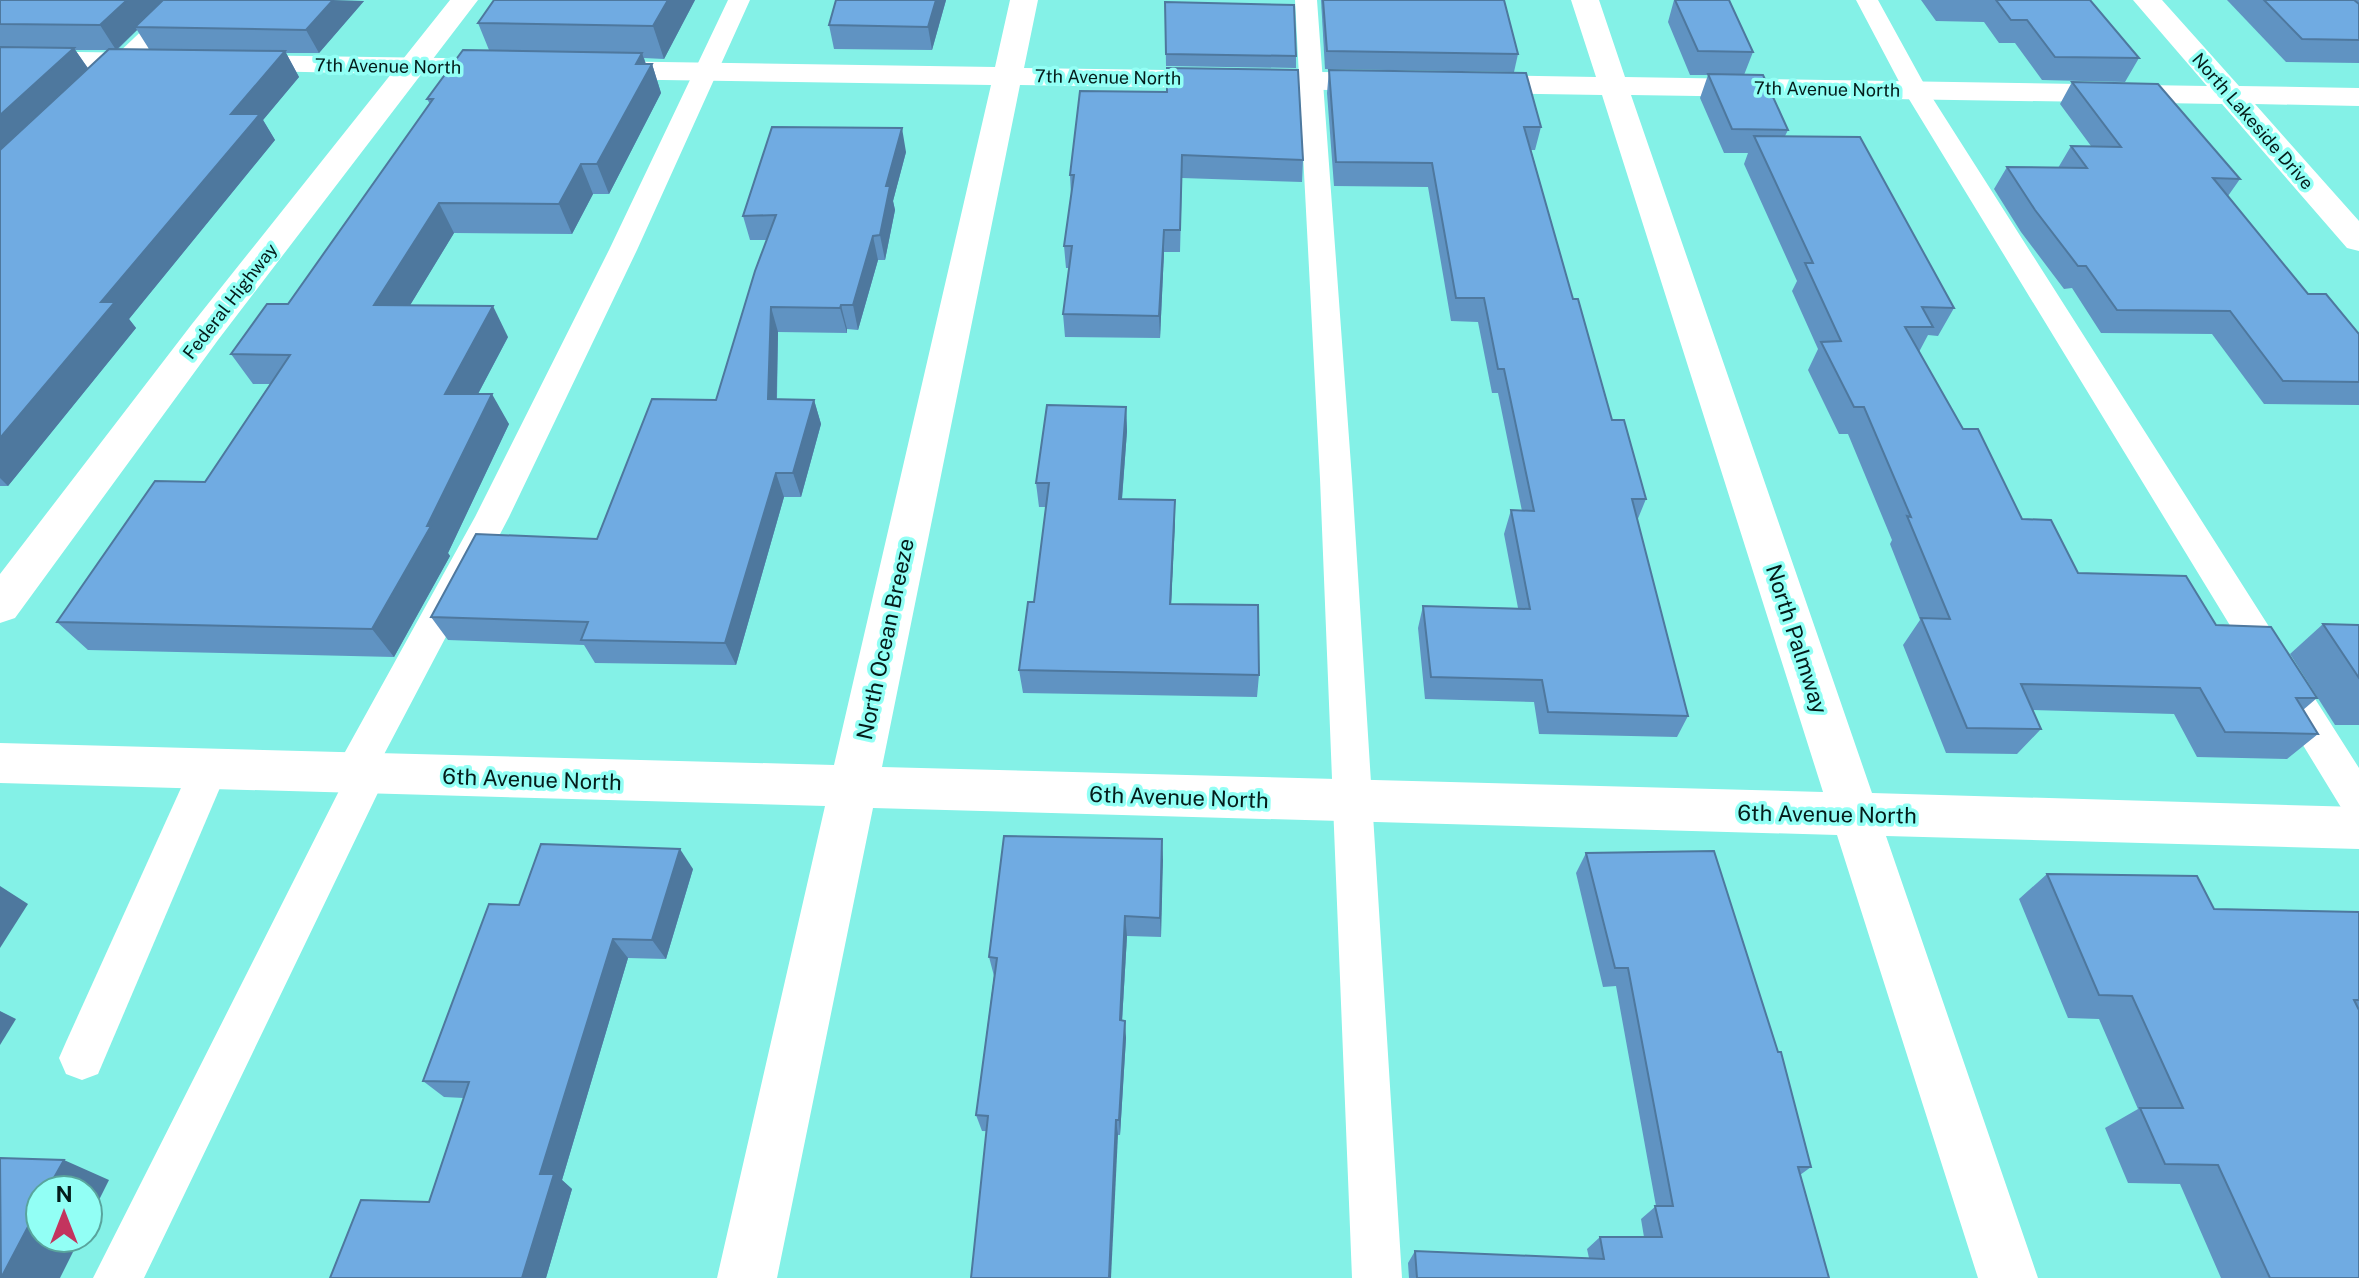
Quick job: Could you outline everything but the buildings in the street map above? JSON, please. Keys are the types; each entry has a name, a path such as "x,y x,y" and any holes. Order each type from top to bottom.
{"street":[{"name":"Federal Highway","path":"0,606 205,332 464,0"},
{"name":"North Ocean Breeze","path":"747,1278 1024,0"},
{"name":"North Palmway","path":"1585,0 2008,1278"},
{"name":"North Lakeside Drive","path":"2147,0 2359,241"},
{"name":"7th Avenue North","path":"0,60 532,69"},
{"name":"7th Avenue North","path":"563,69 2359,97"},
{"name":"6th Avenue North","path":"0,763 2359,828"}],"lane":[{"path":"87,95 187,0"},
{"path":"118,1278 361,773 492,517 623,250 739,0"},
{"path":"1306,0 1345,632 1351,802 1377,1278"},
{"path":"1867,0 1916,91 2359,802"},
{"path":"82,1058 209,769"}]}
